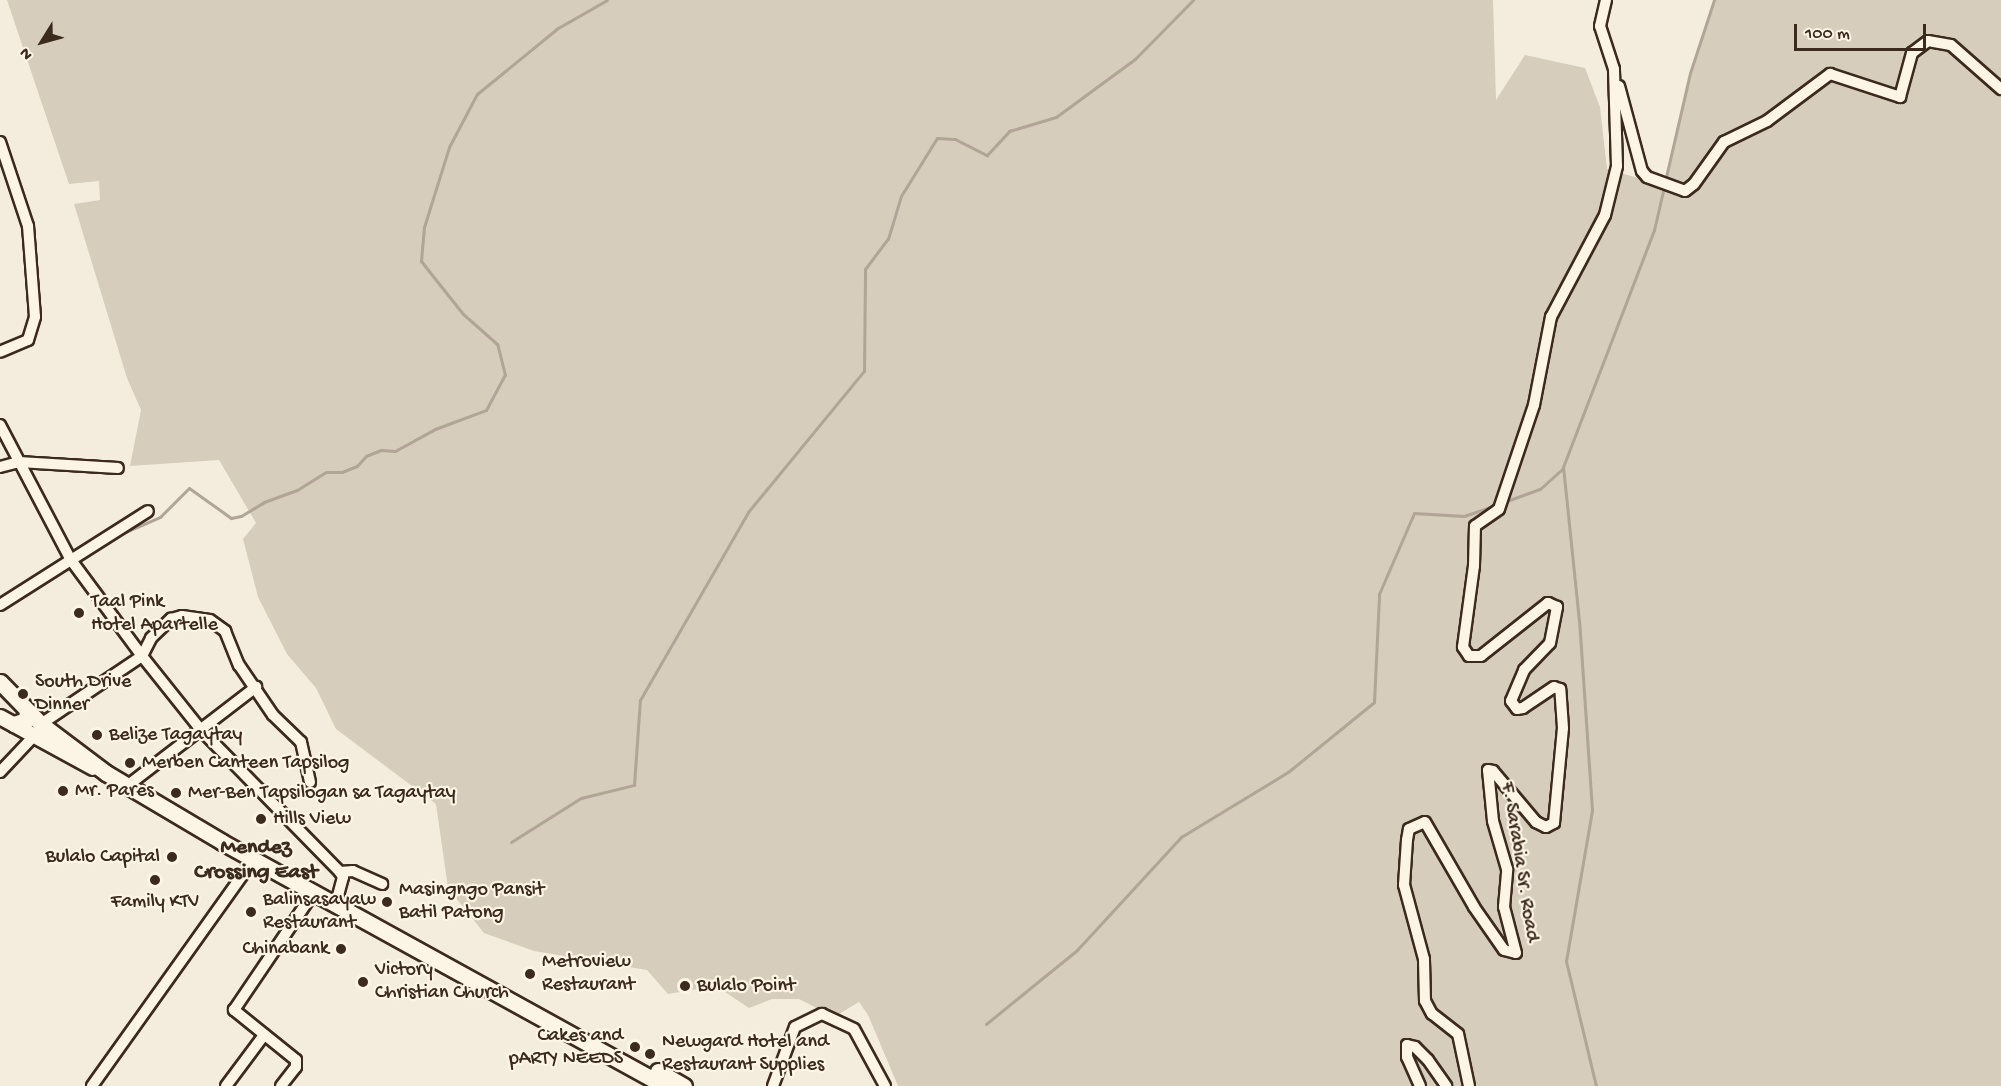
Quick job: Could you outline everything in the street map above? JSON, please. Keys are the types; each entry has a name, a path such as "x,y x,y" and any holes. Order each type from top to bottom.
{"main road":[{"path":"0,682 27,711 38,730"},
{"path":"14,724 26,720 27,711"},
{"path":"0,717 14,724 38,730 106,774 254,859 665,1086"},
{"path":"428,955 460,980 648,1086"},
{"path":"428,955 472,970 684,1086"}],"street":[{"name":"F. Sarabia Sr. Road","path":"1469,1086 1458,1034 1432,1014 1425,1001 1428,984 1424,959 1404,885 1409,829 1425,822 1432,830 1473,907 1504,950 1516,953 1504,907 1507,869 1493,821 1488,770 1493,771 1536,822 1551,826 1563,728 1563,701 1557,687 1522,708 1517,709 1510,701 1524,670 1550,643 1559,612 1554,603 1548,603 1481,656 1469,656 1463,647 1474,566 1474,526 1499,509 1534,405 1551,317 1587,256 1608,205 1617,166 1614,69 1600,26 1606,0"},
{"path":"1614,69 1642,171 1647,177 1685,190 1694,184 1724,142 1767,121 1830,74 1900,97 1912,53 1928,41 1951,45 2001,89"},
{"path":"0,141 28,226 35,317 28,340 0,352"},
{"path":"0,425 71,560 142,656 201,730 340,872 343,877 336,903"},
{"path":"0,467 19,462 118,468"},
{"path":"0,605 148,511"},
{"path":"0,772 38,730 142,656 151,638 171,619 182,616 210,620 225,631 239,665 273,715 301,742 310,782"},
{"path":"127,786 255,687"},
{"path":"92,1086 254,859"},
{"path":"340,872 353,871 382,884"},
{"path":"281,1086 296,1067 296,1060 237,1014 235,1005 314,892"},
{"path":"772,1086 795,1027 822,1014 854,1029 885,1086"},
{"path":"226,1086 264,1035"},
{"path":"1420,1086 1407,1057 1407,1045 1422,1054 1446,1086"}],"shaded area":[{"path":"7,0 1493,0 1496,100 1525,55 1585,68 1600,107 1607,169 1645,180 1662,191 1690,73 1714,0 2001,0 2001,1086 898,1086 868,1015 859,1002 834,1017 799,999 772,999 749,1008 716,986 668,994 647,970 534,951 484,933 448,888 436,804 336,729 316,688 287,654 258,597 243,539 256,523 219,460 130,466 141,410 127,378 74,204 100,200 99,181 69,184"}],"waterway":[{"path":"119,535 160,517 189,488 231,518 241,516 264,502 297,490 326,472 342,472 357,466 366,456 381,450 395,451 435,429 486,410 505,375 497,344 463,314 421,261 424,227 449,147 477,94 558,28 607,0"},
{"path":"511,842 581,798 634,785 640,700 748,512 864,371 865,269 888,239 901,196 937,138 955,139 987,155 1009,131 1056,117 1135,59 1193,0"},
{"path":"1666,177 1690,73 1714,0"},
{"path":"1596,1086 1566,961 1592,810 1579,621 1563,467 1654,230 1663,191"},
{"path":"1504,502 1540,489 1563,468"},
{"path":"986,1024 1077,950 1181,837 1288,772 1374,702 1379,594 1414,513 1464,516 1498,504"}],"place":[{"name":"Taal Pink Hotel Apartelle","path":"79,613"},
{"name":"South Drive Dinner","path":"23,694"},
{"name":"Belize Tagaytay","path":"97,735"},
{"name":"Merben Canteen Tapsilog","path":"130,763"},
{"name":"Mr. Pares","path":"63,791"},
{"name":"Mer-Ben Tapsilogan sa Tagaytay","path":"176,793"},
{"name":"Hills View","path":"261,819"},
{"name":"Bulalo Capital","path":"172,857"},
{"name":"Family KTV","path":"155,880"},
{"name":"Masingngo Pansit Batil Patong","path":"387,902"},
{"name":"Balinsasayaw Restaurant","path":"251,912"},
{"name":"Chinabank","path":"341,949"},
{"name":"Metroview Restaurant","path":"530,974"},
{"name":"Victory Christian Church","path":"363,982"},
{"name":"Bulalo Point","path":"685,986"},
{"name":"Cakes and pARTY NEEDS","path":"635,1047"},
{"name":"Newgard Hotel and Restaurant Supplies","path":"650,1054"}],"district":[{"name":"Mendez Crossing East","path":"256,860"}]}
